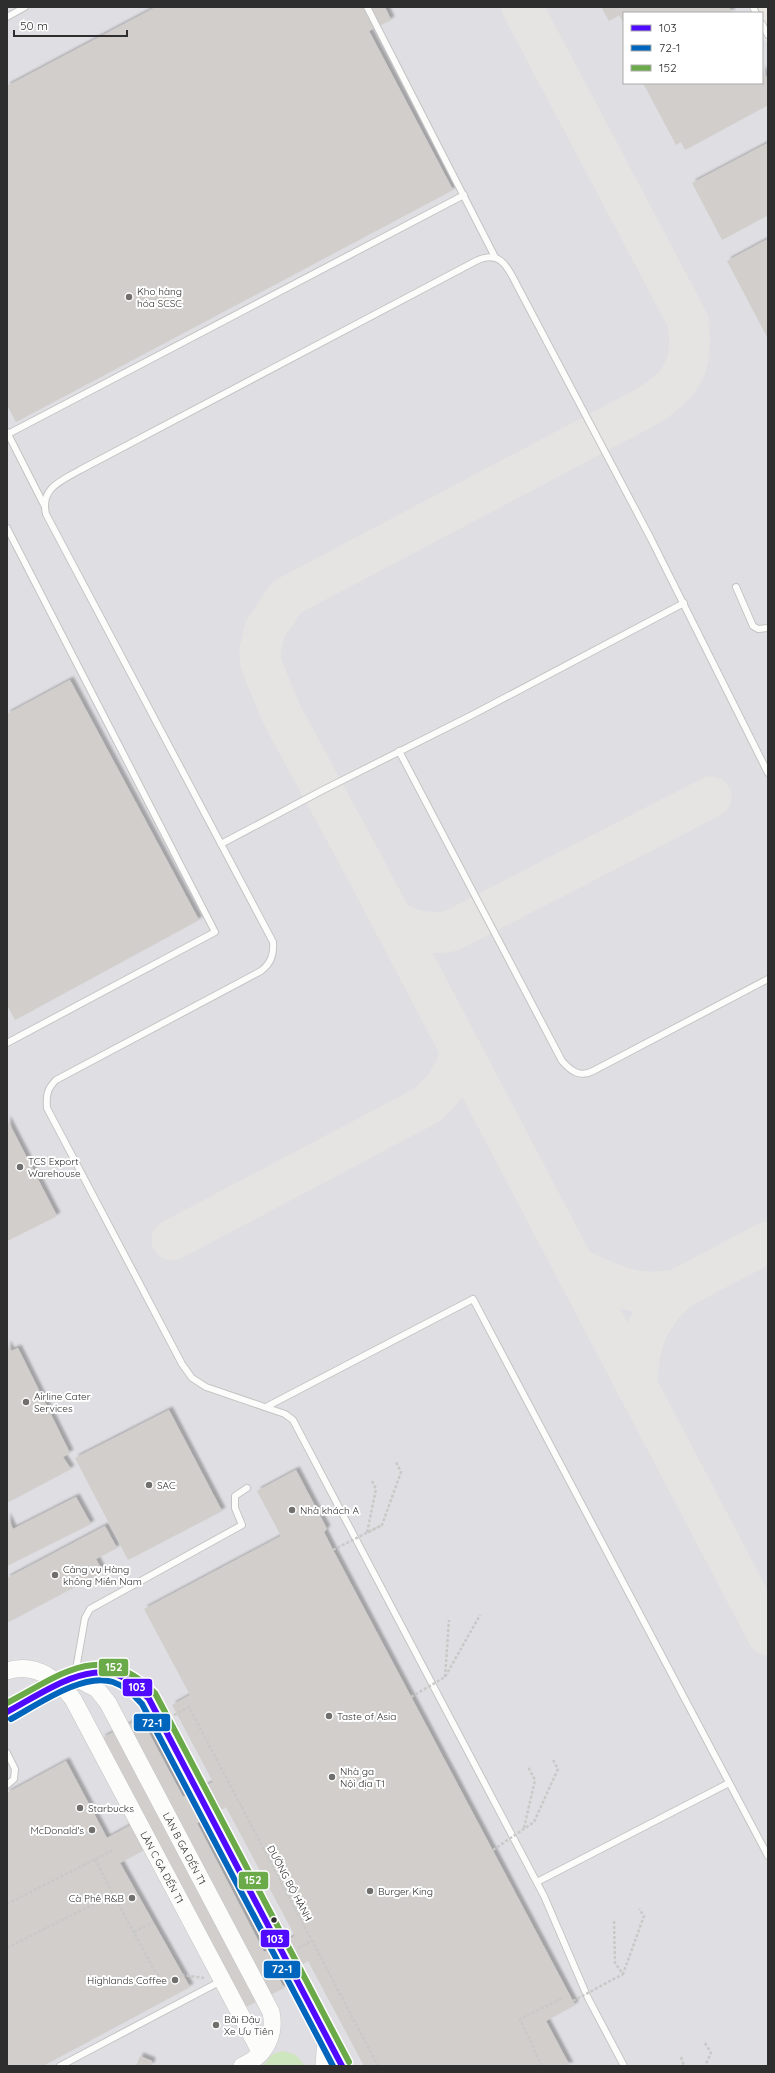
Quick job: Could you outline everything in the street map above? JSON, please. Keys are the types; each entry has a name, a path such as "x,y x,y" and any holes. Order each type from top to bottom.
{"street":[{"name":"LÀN B GA ĐẾN T1","path":"8,1669 39,1671 97,1690 113,1711 271,2012 273,2023 272,2034 261,2053"},
{"path":"7,1712 68,1680 98,1671 117,1674 132,1682 149,1699 342,2066"},
{"name":"LÀN C GA ĐẾN T1","path":"68,1680 84,1716 261,2053"},
{"path":"324,2066 326,2037"},
{"path":"242,2066 261,2053"}],"lane":[{"path":"7,17 25,7"},
{"path":"367,7 495,257 505,265 509,271 684,603 768,773"},
{"path":"763,26 768,35"},
{"path":"464,195 8,433 44,505 46,514 273,942 274,949 270,962 261,971 64,1075 49,1087 47,1100 51,1116 182,1364 192,1378 206,1387 285,1414 292,1420 537,1882 588,1998 624,2066"},
{"path":"44,505 50,490 57,483 80,470 476,261 484,257 495,257"},
{"path":"7,528 215,932 7,1043"},
{"path":"736,587 753,626 758,629 768,628"},
{"path":"221,844 684,603"},
{"path":"399,751 562,1060 572,1072 588,1074 768,979"},
{"path":"266,1407 473,1299 768,1856"},
{"path":"68,1680 84,1618 90,1609 242,1525 234,1503 235,1496 247,1488"},
{"path":"7,1754 15,1769 14,1779 7,1785"},
{"path":"537,1882 729,1783"},
{"path":"60,2066 222,1980"}],"path":[{"path":"333,1550 382,1525 401,1472 396,1462"},
{"path":"367,1533 376,1489 372,1481"},
{"path":"411,1697 445,1677 480,1615"},
{"path":"445,1677 449,1620"},
{"name":"ĐƯỜNG BỘ HÀNH","path":"189,1707 378,2066"},
{"path":"493,1850 534,1822 558,1769 553,1760"},
{"path":"524,1828 535,1780 528,1767"},
{"path":"7,1904 113,1850"},
{"path":"95,1859 163,1986 183,1975"},
{"path":"7,1948 113,1894"},
{"path":"573,2001 623,1974 644,1916 639,1909"},
{"path":"614,1921 615,1963 623,1974"},
{"path":"134,1932 153,1922"},
{"path":"542,2066 520,2019 563,1998"},
{"path":"705,2043 711,2053 705,2066"},
{"path":"681,2057 684,2066"}],"shaded area":[{"path":"7,7 748,7 750,12 623,12 623,84 763,84 763,36 768,45 768,2066 7,2066"}],"green space":[{"path":"283,2051 296,2055 305,2066 263,2066 273,2054"}],"building":[{"name":"Kho hàng hóa SCSC","path":"156,7 385,7 391,20 369,31 453,190 16,422 7,405 7,86"},
{"path":"601,7 729,7 732,12 623,12 623,22 619,15 609,21"},
{"path":"763,71 768,80 768,105 685,150 681,142 676,145 644,84 763,84"},
{"path":"768,143 768,215 722,240 692,183"},
{"path":"768,239 768,339 727,261"},
{"path":"70,680 199,920 15,1020 7,1005 7,714"},
{"name":"TCS Export Warehouse","path":"7,1119 57,1216 7,1241"},
{"name":"Airline Cater Services","path":"7,1344 11,1351 18,1348 70,1453 63,1457 71,1469 7,1503"},
{"name":"SAC","path":"169,1410 222,1511 128,1560 75,1458"},
{"name":"Nhà ga Nội địa T1","path":"296,1470 327,1529 324,1532 333,1550 575,2005 546,2021 570,2066 364,2066 308,1961 278,1977 284,1988 244,2008 157,1843 120,1863 190,1987 43,2066 7,2066 7,1793 66,1761 107,1838 144,1818 102,1738 141,1718 183,1797 213,1782 172,1705 190,1695 144,1609 281,1536 257,1491","holes":["226,1807 295,1936 264,1952 197,1823"]},
{"path":"76,1497 91,1524 7,1566 7,1516 13,1529"},
{"name":"Cảng vụ Hàng không Miền Nam","path":"105,1526 117,1548 96,1559 103,1572 7,1623 7,1578"},
{"path":"140,2056 152,2061 151,2066 136,2066"}],"taxiway":[{"path":"522,7 688,321 689,350 684,371 678,381 670,389 648,406 287,597 265,629 260,650 261,664 281,713 366,870 768,1635"},
{"path":"393,921 414,930 435,933 451,931 711,797"},
{"path":"172,1240 427,1105 449,1080 459,1058 460,1050"},
{"path":"636,1385 640,1352 647,1329 661,1307 677,1290 768,1242"},
{"path":"574,1267 612,1284 632,1290 642,1292 677,1290"}],"transit line":[{"name":"152","path":"7,1703 64,1673 82,1667 99,1665 117,1668 135,1677 155,1693 349,2062"},
{"name":"103","path":"7,1712 59,1684 88,1674 102,1672 115,1674 125,1678 134,1684 149,1699 342,2066"},
{"name":"72-1","path":"11,1719 60,1692 74,1686 101,1680 113,1682 125,1688 142,1704 333,2066"}],"place":[{"name":"Kho hàng hóa SCSC","path":"129,297"},
{"name":"TCS Export Warehouse","path":"20,1167"},
{"name":"Airline Cater Services","path":"26,1402"},
{"name":"SAC","path":"149,1485"},
{"name":"Nhà khách A","path":"292,1510"},
{"name":"Cảng vụ Hàng không Miền Nam","path":"55,1575"},
{"name":"Taste of Asia","path":"329,1716"},
{"name":"Nhà ga Nội địa T1","path":"332,1777"},
{"name":"Starbucks","path":"80,1808"},
{"name":"McDonald's","path":"92,1830"},
{"name":"Burger King","path":"370,1891"},
{"name":"Cà Phê R&B","path":"132,1898"},
{"name":"Highlands Coffee","path":"175,1980"},
{"name":"Bãi Đậu Xe Ưu Tiên","path":"216,2025"}]}
